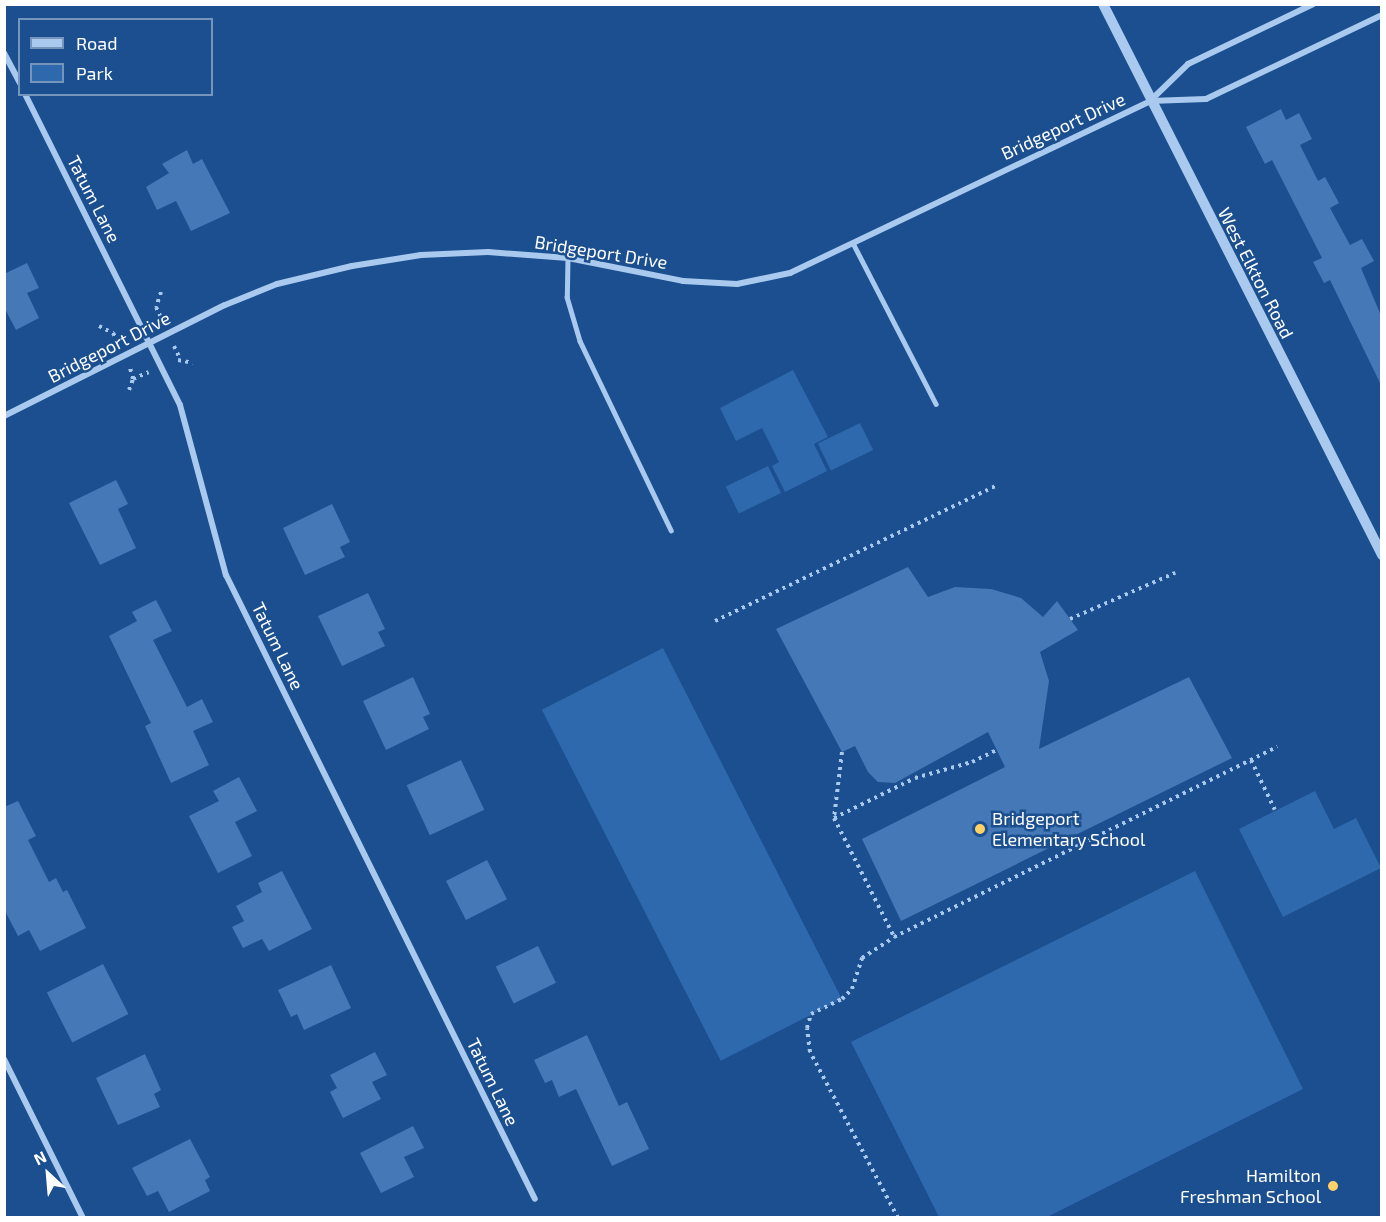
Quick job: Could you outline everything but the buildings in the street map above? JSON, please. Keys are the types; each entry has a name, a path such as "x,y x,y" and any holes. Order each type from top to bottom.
{"street":[{"name":"West Elkton Road","path":"1102,4 1382,555"},
{"path":"1150,101 1188,64 1313,4"},
{"path":"1150,101 1206,99 1382,15"},
{"path":"4,52 18,79"},
{"name":"Tatum Lane","path":"26,96 180,405 226,575 535,1200"},
{"name":"Bridgeport Drive","path":"4,416 149,343 277,284 352,266 421,255 489,252 568,258 683,281 737,284 790,273 1150,101"},
{"path":"4,1059 83,1218"}],"lane":[{"path":"853,243 936,404"},
{"path":"568,258 567,297 579,341 671,530"}],"path":[{"path":"156,307 160,292"},
{"path":"99,326 113,333"},
{"path":"129,390 133,379"},
{"path":"715,621 997,485"},
{"path":"1070,619 1175,573"},
{"path":"898,1218 810,1053 807,1028 811,1014 842,999 852,989 862,958 894,937 1277,747"},
{"path":"834,818 915,778 972,762 997,750"},
{"path":"842,752 834,818 894,937"},
{"path":"1251,760 1275,810"}],"green space":[{"path":"793,370 828,437 814,444 827,471 785,492 772,466 779,462 762,428 736,441 720,408"},
{"path":"860,423 873,450 831,471 818,444"},
{"path":"768,466 781,493 739,514 726,487"},
{"path":"663,648 842,999 721,1061 542,710"},
{"path":"1315,791 1334,829 1356,818 1381,868 1283,917 1239,829"},
{"path":"1195,871 1303,1089 1047,1217 939,1217 851,1042"}],"place":[{"name":"Bridgeport Elementary School","path":"980,829"},
{"name":"Hamilton Freshman School","path":"1333,1186"}]}
